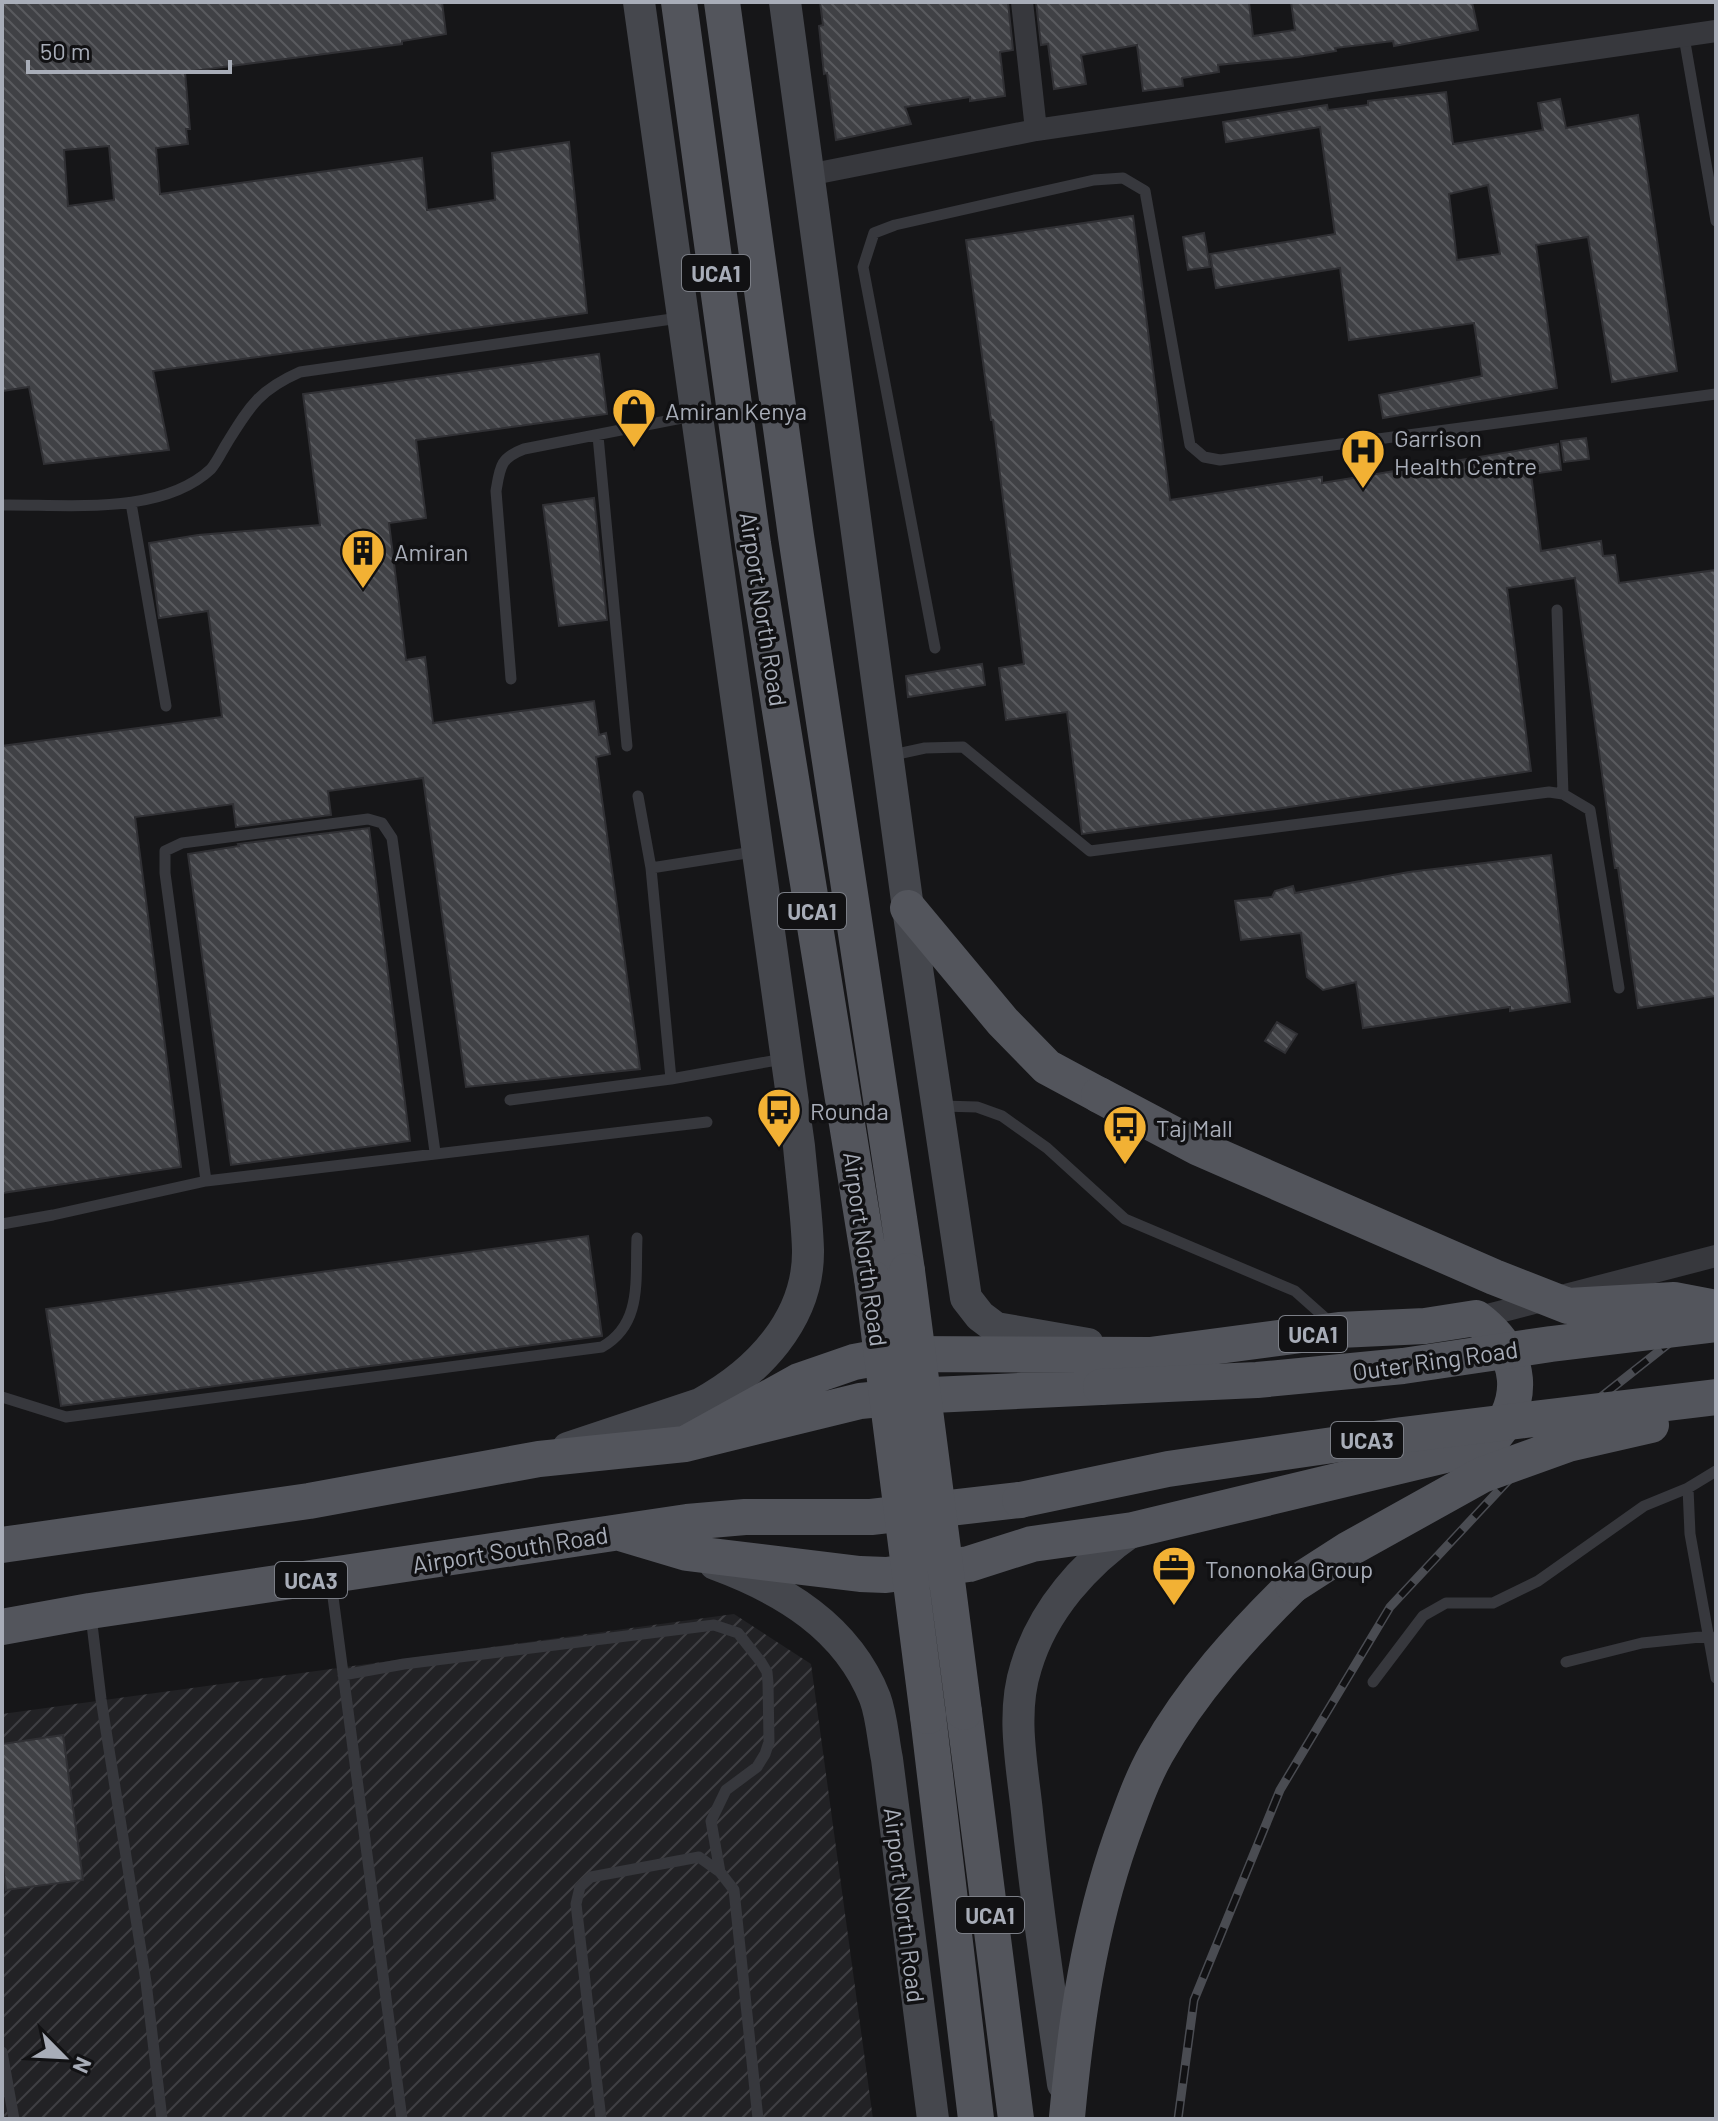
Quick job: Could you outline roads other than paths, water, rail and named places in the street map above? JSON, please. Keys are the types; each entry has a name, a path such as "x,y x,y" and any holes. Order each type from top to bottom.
{"main road":[{"name":"Airport North Road","path":"539,1459 710,1399 759,1364 786,1328 798,1301 808,1253 799,1146 639,2"},
{"name":"Airport North Road","path":"679,2 753,544 872,1278 976,2119"},
{"name":"Airport North Road","path":"722,2 796,536 907,1271 1016,2119"},
{"name":"UCA1","path":"785,2 908,908 966,1298 980,1316 996,1328 1150,1355 1339,1330 1425,1326 1476,1318 1498,1339 1510,1360 1516,1382 1515,1401 1510,1415 1487,1445 1133,1530 1109,1546 1061,1599 1033,1645 1025,1669 1018,1730 1041,1941 1068,2118"},
{"path":"908,908 1003,1022 1047,1067 1199,1148 1494,1277 1568,1306 1674,1300 1716,1308"},
{"name":"Outer Ring Road","path":"685,1444 860,1401 1257,1380 1403,1366 1716,1324"},
{"path":"2,1545 309,1501 539,1459 685,1444 799,1381 854,1362 897,1354 1150,1355"},
{"path":"1068,2118 1077,2019 1088,1950 1107,1876 1135,1800 1156,1755 1187,1705 1242,1634 1293,1585 1349,1549 1482,1475 1568,1444 1669,1421 1716,1400"},
{"name":"Airport South Road","path":"2,1627 90,1611 687,1522 745,1517 871,1517 1020,1500 1183,1466 1402,1435 1716,1400"},
{"path":"620,1533 687,1553 886,1575 969,1564 1032,1544 1133,1530"},
{"name":"Airport North Road","path":"687,1553 748,1576 805,1609 839,1640 876,1700 887,1759 933,2119"}],"street":[{"path":"1022,2 1036,130"},
{"path":"808,175 1036,130 1716,31"},
{"path":"1476,1318 1716,1256"}],"lane":[{"path":"1684,37 1713,179 1716,221"},
{"path":"935,648 863,267 874,233 895,225 1094,180 1123,178 1145,191 1190,445 1204,457 1220,460 1716,394"},
{"path":"2,505 131,503 178,491 212,468 252,404 275,383 300,372 684,317"},
{"path":"511,679 496,491 500,468 507,456 524,449 697,415"},
{"path":"598,436 627,746"},
{"path":"131,503 166,706"},
{"path":"1557,610 1563,794"},
{"path":"887,756 925,748 963,747 1090,851 1549,792 1563,794 1590,810 1619,988"},
{"path":"638,796 651,868 671,1079"},
{"path":"206,1181 165,873 165,851 182,843 368,819 382,823 392,838 435,1152"},
{"path":"651,868 758,851"},
{"path":"510,1100 671,1079 787,1058"},
{"path":"938,1106 977,1107 1002,1116 1047,1148 1125,1219 1295,1291 1339,1330"},
{"path":"2,1224 206,1181 707,1122"},
{"path":"2,1397 66,1417 602,1347 617,1338 633,1311 637,1238"},
{"path":"1373,1682 1423,1616 1446,1603 1493,1603 1538,1581 1644,1506 1688,1488 1716,1471"},
{"path":"1688,1488 1690,1534 1716,1678"},
{"path":"330,1577 402,2119"},
{"path":"90,1611 146,1982 162,2119"},
{"path":"343,1675 404,1664 714,1625 738,1633 767,1672 769,1742 757,1767 726,1790 717,1805 711,1821 720,1872"},
{"path":"1566,1662 1642,1643 1710,1636"},
{"path":"601,2119 576,1904 580,1887 591,1877 699,1857 720,1872 734,1890 758,2119"},
{"path":"2,2052 14,2119"}],"railway":[{"path":"1178,2119 1194,2000 1280,1790 1390,1607 1544,1442 1716,1306"}],"place":[{"name":"Amiran Kenya","path":"634,449"},
{"name":"Garrison Health Centre","path":"1363,490"},
{"name":"Amiran","path":"363,590"},
{"name":"Rounda","path":"779,1149"},
{"name":"Taj Mall","path":"1125,1166"},
{"name":"Tononoka Group","path":"1174,1607"}]}
